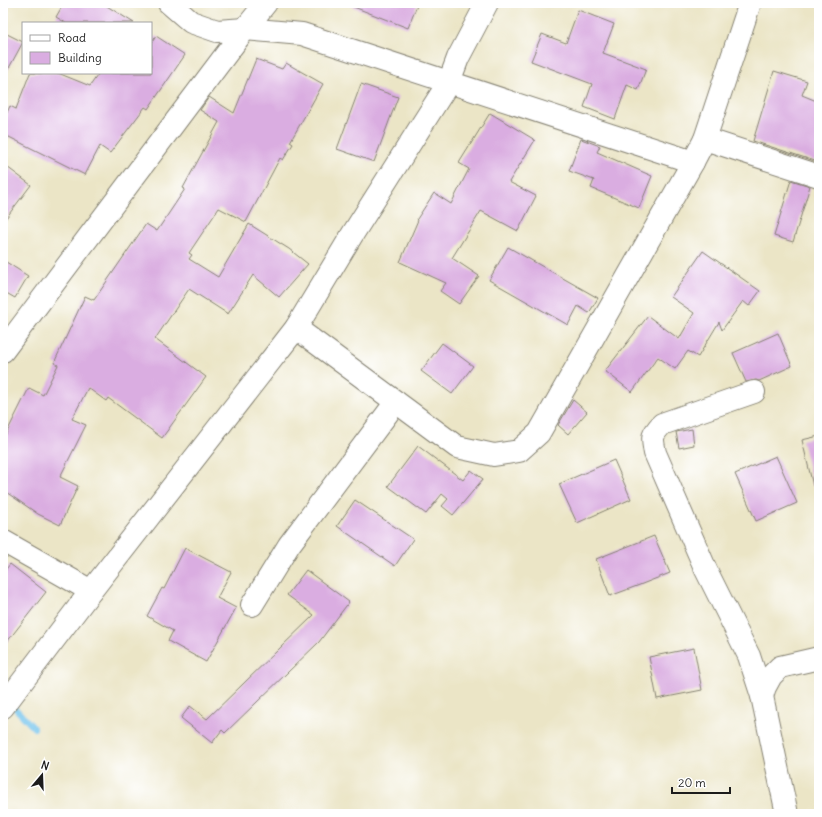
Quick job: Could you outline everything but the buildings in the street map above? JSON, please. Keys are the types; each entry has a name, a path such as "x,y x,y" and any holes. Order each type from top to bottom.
{"street":[{"path":"169,3 191,22 217,31 245,29 302,34 693,162"},
{"path":"3,351 266,3"},
{"path":"8,701 91,591 296,328 352,235 449,82 458,58 487,3"},
{"path":"296,328 457,447 494,455 519,451 539,433 705,139 750,3"},
{"path":"705,139 819,176"},
{"path":"754,392 662,424 654,433 653,443 655,453 706,570 749,656 762,696 787,814"},
{"path":"252,605 289,545 396,402"},
{"path":"3,541 91,591"},
{"path":"749,656 780,667 819,658"},
{"path":"762,696 771,676 780,667"}],"waterway":[{"path":"10,703 34,728"}]}
